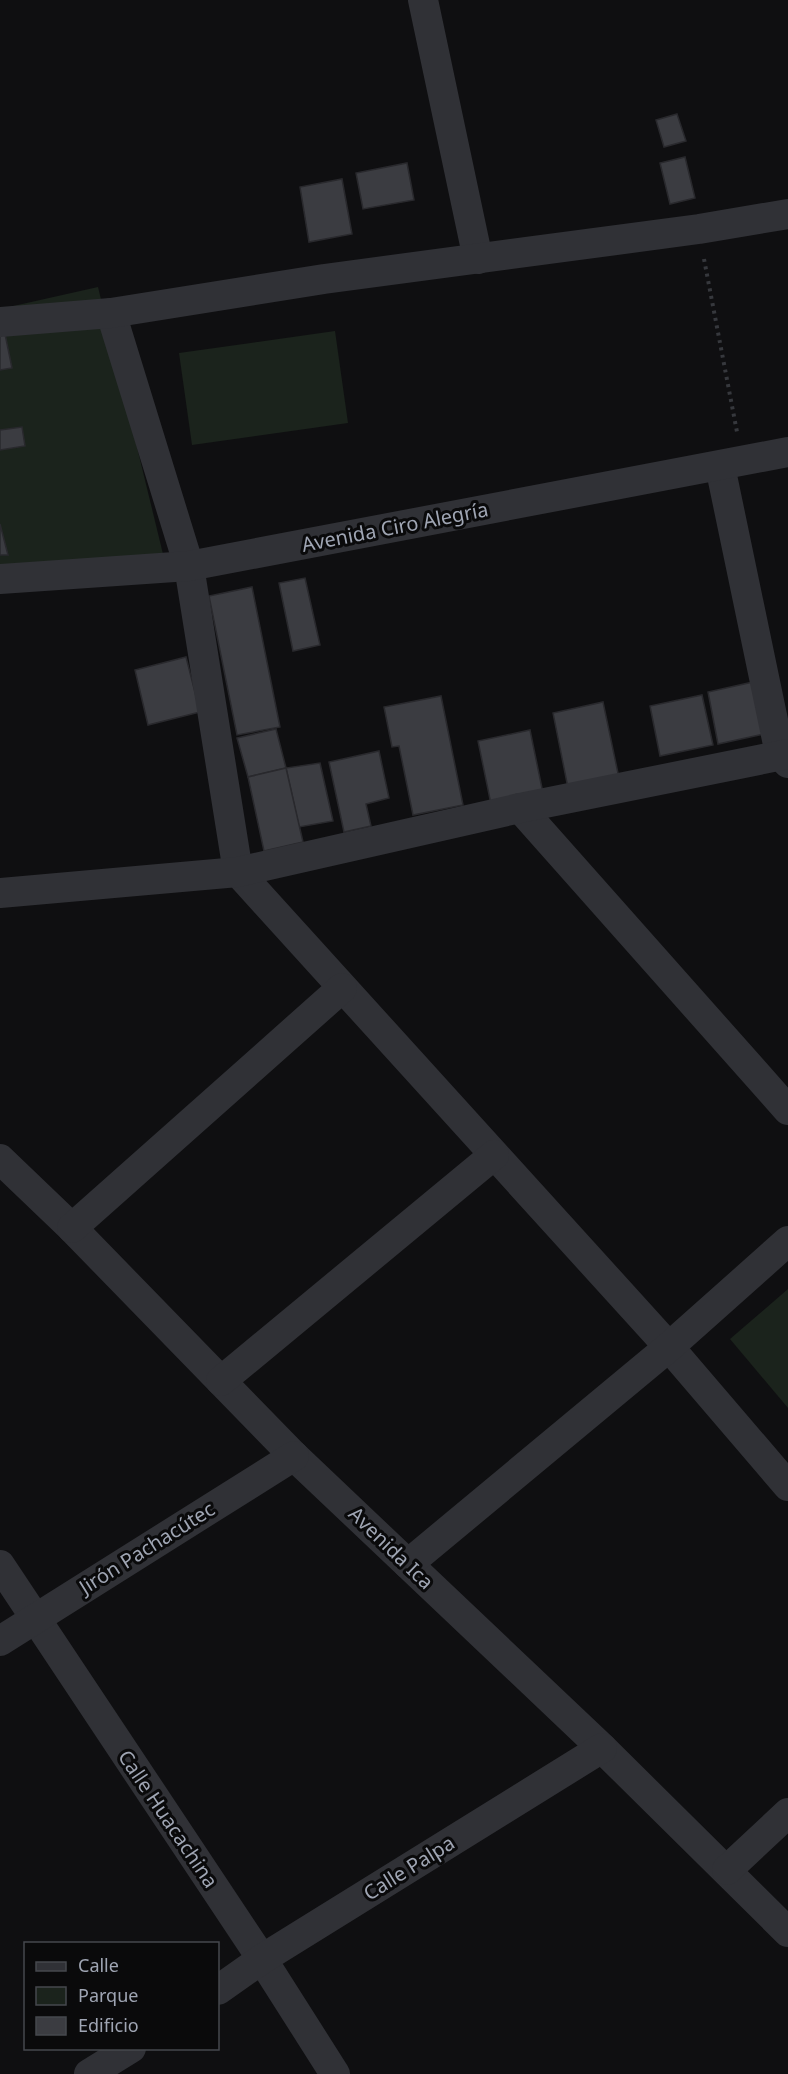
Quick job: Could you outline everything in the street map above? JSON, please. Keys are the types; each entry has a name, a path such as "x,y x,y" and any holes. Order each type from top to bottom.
{"street":[{"path":"423,0 478,259"},
{"path":"0,322 111,313 324,279 699,229 788,214"},
{"path":"111,313 189,566 238,872 669,1347 788,1486"},
{"name":"Avenida Ciro Alegría","path":"0,579 189,566 788,452"},
{"path":"0,893 238,872 519,808 785,757 720,466"},
{"path":"519,808 788,1110"},
{"path":"72,1228 342,988"},
{"path":"221,1382 494,1155"},
{"name":"Avenida Ica","path":"0,1159 72,1228 294,1456 602,1748 788,1932"},
{"path":"408,1564 669,1347 788,1241"},
{"name":"Jirón Pachacútec","path":"0,1641 294,1456"},
{"name":"Calle Huacachina","path":"0,1565 262,1959 335,2074"},
{"name":"Calle Palpa","path":"219,1989 262,1959 602,1748"},
{"path":"727,1870 788,1814"},
{"path":"89,2074 129,2050"}],"path":[{"path":"699,229 738,440 735,450 720,466"}],"green space":[{"path":"98,287 163,554 0,569 0,309"},
{"path":"335,331 348,423 192,445 179,353"},
{"path":"788,1289 788,1408 730,1339"}],"building":[{"path":"677,114 686,141 664,147 656,120"},
{"path":"685,157 695,198 670,204 660,163"},
{"path":"407,163 414,200 363,209 356,173"},
{"path":"342,179 352,234 309,242 300,187"},
{"path":"5,334 12,368 0,370 0,335"},
{"path":"22,427 25,446 0,450 0,430"},
{"path":"0,524 8,555 0,555"},
{"path":"305,578 320,645 293,651 279,583"},
{"path":"252,587 280,727 237,735 209,596"},
{"path":"186,657 200,712 148,725 135,670"},
{"path":"753,682 764,734 718,744 708,692"},
{"path":"702,695 713,745 660,756 650,706"},
{"path":"441,696 463,805 413,815 399,746 392,747 384,707"},
{"path":"603,702 619,778 568,788 553,713"},
{"path":"276,729 286,768 248,777 237,738"},
{"path":"530,730 544,798 492,809 478,741"},
{"path":"379,751 389,798 366,804 371,826 344,832 329,762"},
{"path":"320,763 333,821 299,827 286,768"},
{"path":"286,768 303,842 264,851 248,777"}]}
